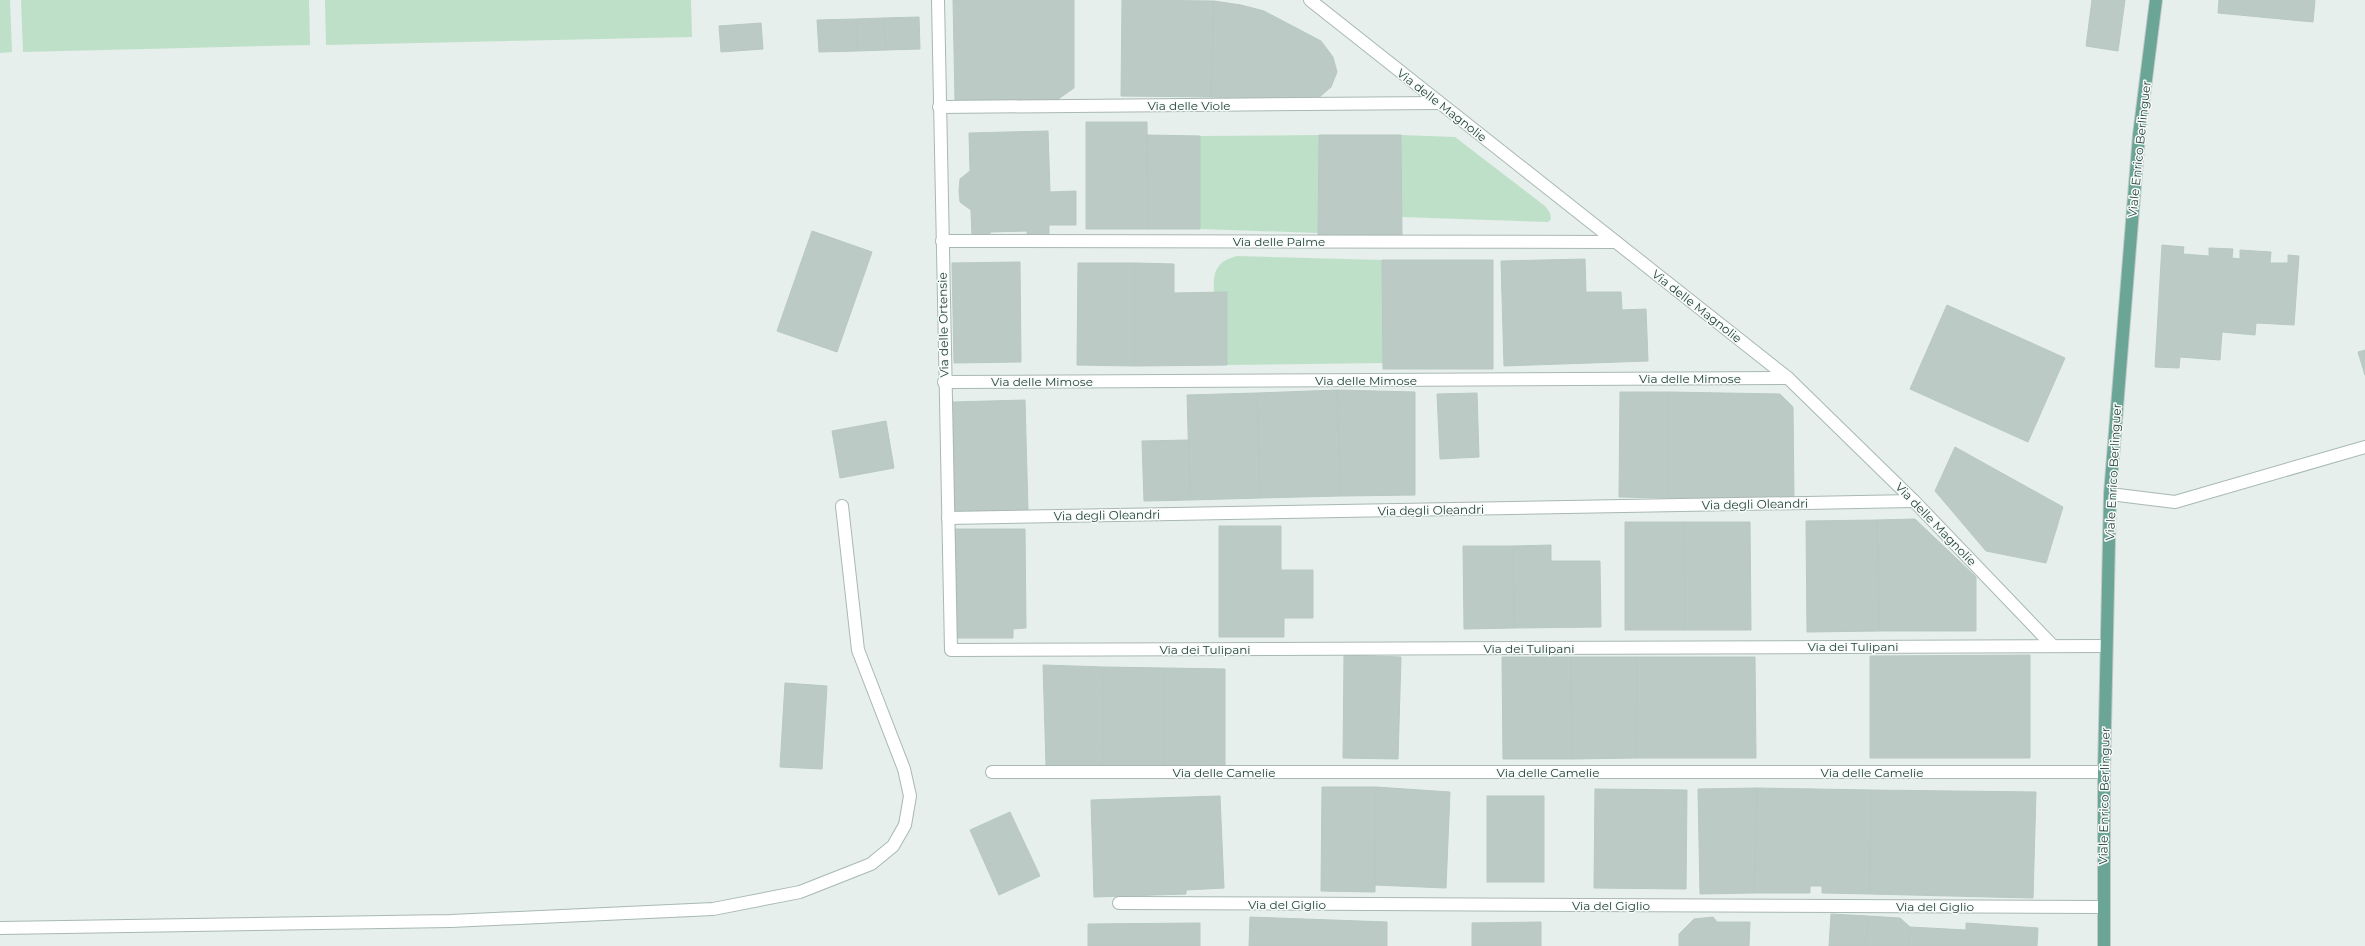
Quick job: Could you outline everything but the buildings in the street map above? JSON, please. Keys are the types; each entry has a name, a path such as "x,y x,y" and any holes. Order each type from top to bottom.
{"main road":[{"name":"Viale Enrico Berlinguer","path":"2104,946 2104,772 2110,494 2139,135 2156,0"}],"street":[{"name":"Via delle Ortensie","path":"938,0 944,382 951,650"},
{"name":"Via delle Magnolie","path":"1310,0 1788,378 1914,501 2053,646"},
{"name":"Via delle Viole","path":"939,107 1439,103"},
{"name":"Via delle Palme","path":"942,241 1616,242"},
{"name":"Via delle Mimose","path":"944,382 1788,378"},
{"path":"2110,494 2175,502 2365,447"},
{"name":"Via degli Oleandri","path":"948,518 1914,501"},
{"path":"0,928 451,921 714,909 800,892 871,864 893,846 905,825 910,796 904,769 858,650 842,506"},
{"name":"Via dei Tulipani","path":"951,650 2106,646"},
{"name":"Via delle Camelie","path":"992,772 2104,772"},
{"name":"Via del Giglio","path":"1119,903 2104,907"}],"green space":[{"path":"0,0 10,0 12,52 0,53"},
{"path":"21,0 309,0 310,45 23,52"},
{"path":"325,0 691,0 692,37 326,45"},
{"path":"1319,135 1318,233 1200,229 1200,136"},
{"path":"1401,135 1455,137 1545,206 1550,213 1551,219 1548,222 1401,217"},
{"path":"1237,256 1382,260 1384,363 1227,365 1219,330 1215,301 1214,277 1221,264 1226,260"}]}
